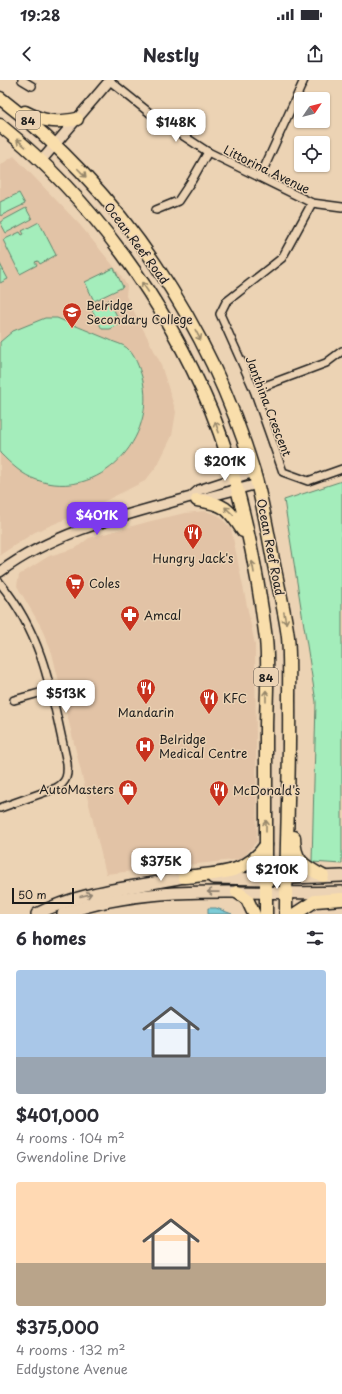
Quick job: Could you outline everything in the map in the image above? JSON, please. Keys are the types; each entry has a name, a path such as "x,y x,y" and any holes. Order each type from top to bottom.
{"main road":[{"path":"0,97 41,120 66,121 77,119"},
{"name":"Ocean Reef Road","path":"0,97 55,145 94,185 129,229 164,276 199,336 230,402 258,484 288,637 289,724 286,914"},
{"name":"Ocean Reef Road","path":"0,126 41,161 97,221 132,267 163,315 211,410 235,484 248,539 266,641 266,914"},
{"path":"194,498 213,502 230,511 248,539"},
{"path":"289,724 294,768 294,849 301,862 323,876"},
{"path":"39,914 67,900 116,888 184,877 236,871 252,862 266,845"},
{"path":"184,877 286,878 342,876"},
{"path":"159,882 167,890 183,892 286,894 342,892"},
{"path":"63,914 111,901 183,892"},
{"path":"237,892 247,899 254,914"},
{"path":"295,914 315,901 342,899"}],"street":[{"path":"22,80 32,86"},
{"path":"41,161 110,80"},
{"name":"Littorina Avenue","path":"110,80 156,118 208,152 312,203 342,207"},
{"path":"260,177 304,80"},
{"path":"156,210 178,200 192,180 208,152"},
{"name":"Janthina Crescent","path":"312,203 282,258 226,302 220,314 254,390 283,472 308,481 342,470"},
{"path":"254,390 326,363 342,351"},
{"path":"0,572 24,555 64,536 194,498 235,484 254,472"},
{"path":"235,484 258,484"},
{"path":"0,583 15,602 40,650 67,763 68,773 63,784 56,788 0,808"},
{"path":"14,700 50,690"}],"shaded area":[{"name":"Belridge Secondary College","path":"14,156 80,225 120,274 127,286 126,296 160,362 176,412 172,436 157,466 145,481 87,510 35,532 0,555 0,165"},
{"path":"205,511 218,515 231,528 255,645 257,841 242,859 106,874 52,653 40,625 17,586 19,575 49,556 76,548 89,538 185,513"}],"green space":[{"path":"19,193 25,204 0,216 0,202"},
{"path":"26,208 32,219 6,233 0,222"},
{"path":"39,222 56,255 40,264 38,261 35,262 37,265 20,274 3,240 20,232 22,235 24,234 22,231"},
{"path":"0,264 8,279 0,283"},
{"path":"114,268 123,287 94,301 85,282"},
{"path":"109,300 121,324 110,329 102,329 92,310 95,306"},
{"path":"45,318 57,318 125,347 130,351 138,365 142,377 145,400 141,422 132,443 119,460 102,473 82,482 60,484 37,480 22,472 0,453 0,342 13,331"},
{"path":"342,481 342,864 312,862 316,702 284,500"}],"water":[{"path":"208,908 216,908 232,914 208,914"}],"place":[{"name":"Belridge Secondary College","path":"72,329"},
{"name":"Hungry Jack's","path":"193,550"},
{"name":"Coles","path":"75,600"},
{"name":"Amcal","path":"130,632"},
{"name":"Mandarin","path":"146,705"},
{"name":"KFC","path":"209,715"},
{"name":"Belridge Medical Centre","path":"145,763"},
{"name":"AutoMasters","path":"128,806"},
{"name":"McDonald's","path":"219,807"}]}
